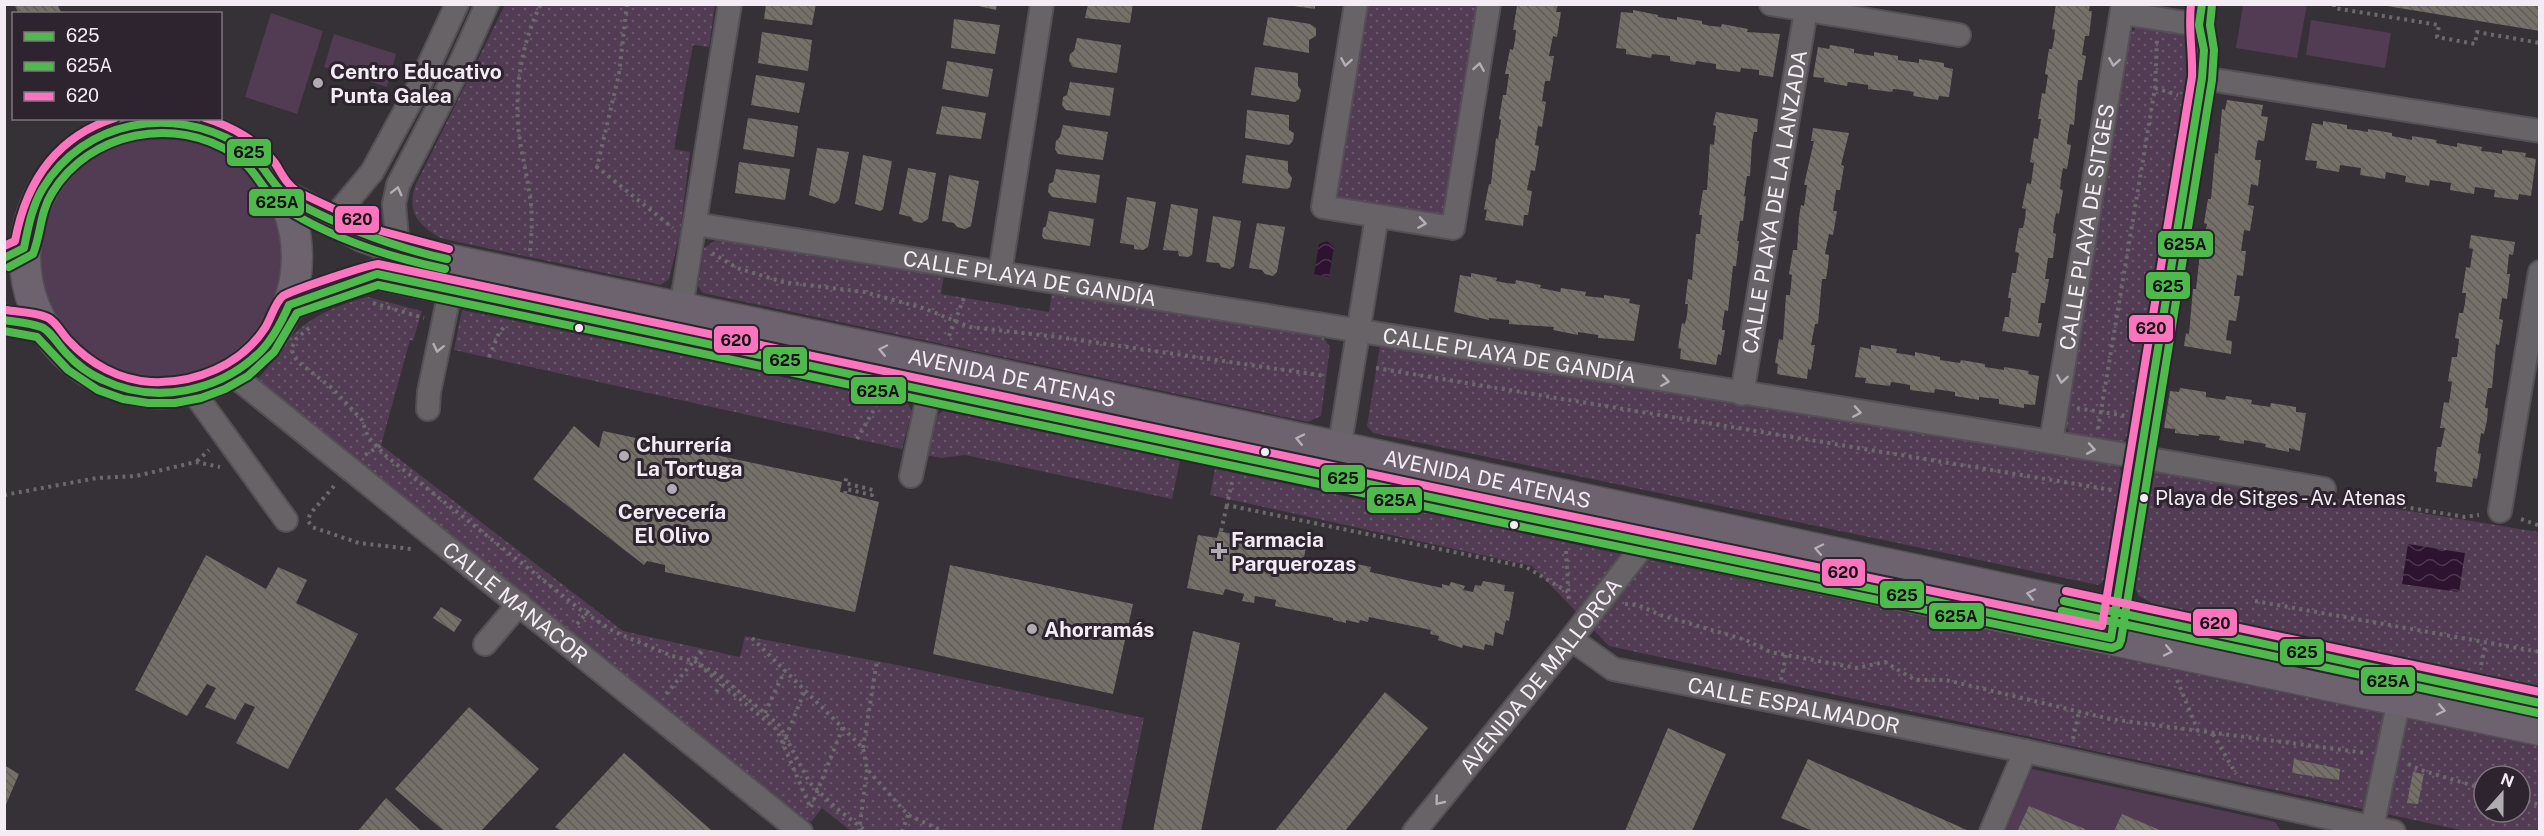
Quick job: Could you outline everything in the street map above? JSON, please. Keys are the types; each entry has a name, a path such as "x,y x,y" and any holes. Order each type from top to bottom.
{"main road":[{"path":"148,121 180,122 212,130 240,146 264,167 282,194 291,214 298,260 296,282 282,321 261,351 232,374 192,390 163,394 135,391 107,382 82,368 60,350 43,327 32,302 25,275 14,253 43,187 63,162 88,141 117,128 148,121"},
{"name":"AVENIDA DE ATENAS","path":"282,194 363,237 398,249 681,308 941,353 1337,461"},
{"name":"AVENIDA DE ATENAS","path":"377,274 930,390 1337,461 2402,688 2540,730"},
{"path":"289,304 377,274"},
{"path":"4,320 43,327"},
{"name":"AVENIDA DE ATENAS","path":"2402,688 2540,703"}],"street":[{"path":"331,221 372,172 421,82 457,4"},
{"path":"377,274 398,249 394,204 398,185 456,73 487,4"},
{"path":"681,308 687,229 730,4"},
{"path":"1000,273 1042,4"},
{"path":"1356,4 1323,207 1453,228 1489,4"},
{"path":"1771,4 1959,35"},
{"name":"CALLE PLAYA DE SITGES","path":"2051,442 2122,9 2200,15 2204,50 2202,78 2113,625"},
{"name":"CALLE PLAYA DE LA LANZADA","path":"1742,394 1806,10"},
{"path":"2202,78 2540,131"},
{"path":"1337,461 1377,216"},
{"name":"CALLE PLAYA DE GANDÍA","path":"687,229 1000,273 2051,442 2324,489"},
{"path":"2500,511 2540,272"},
{"path":"428,409 429,392 450,291"},
{"path":"911,476 930,390 941,353"},
{"name":"CALLE MANACOR","path":"232,374 519,604 808,824"},
{"path":"192,390 286,520"},
{"name":"AVENIDA DE MALLORCA","path":"1414,831 1571,639 1649,528"},
{"path":"485,644 519,604"},
{"name":"CALLE ESPALMADOR","path":"1571,639 1613,669 2025,751 2371,829 2394,831"},
{"path":"2371,829 2402,688"},
{"path":"1991,831 2025,751"}],"path":[{"path":"530,258 532,227 530,192 518,121 518,80 525,48 541,4"},
{"path":"627,4 619,74 597,167 687,229"},
{"path":"2334,4 2334,8 2439,25 2437,37 2475,44 2477,32 2540,42"},
{"path":"2097,436 2155,88 2158,30"},
{"path":"2155,88 2181,96"},
{"path":"704,248 737,268 783,282 864,292 923,308 970,327 1058,337 1326,376"},
{"path":"941,353 964,298"},
{"path":"370,302 427,319"},
{"path":"489,357 499,333 511,320"},
{"path":"315,323 296,339 291,349 297,361 340,396 362,420 368,437 386,456 586,614 615,632 672,656 694,661 715,672 777,730 811,808"},
{"path":"1376,368 2122,491"},
{"path":"857,439 880,398"},
{"path":"2068,406 2134,417"},
{"path":"196,462 215,446"},
{"path":"4,495 97,478 136,476 196,462 223,468"},
{"path":"1221,531 1234,472"},
{"path":"845,494 846,489 872,495 873,490 845,483 847,475"},
{"path":"339,480 309,514 308,521 312,527 359,543 426,550 437,539"},
{"path":"2324,489 2344,497 2465,518 2500,511 2540,526"},
{"path":"1227,505 1526,567 1568,592"},
{"path":"1566,541 1570,609"},
{"path":"2255,601 2540,652"},
{"path":"1615,603 1638,605 1660,615 1746,640 1770,652 1857,668 1885,662 1915,680 1946,680 2110,719 2370,753"},
{"path":"571,632 592,607"},
{"path":"752,638 863,748"},
{"path":"2479,673 2486,643"},
{"path":"659,703 704,649"},
{"path":"1779,686 1786,655"},
{"path":"694,661 721,684 779,725 810,783 835,807 867,831"},
{"path":"859,831 867,769 863,748 877,661"},
{"path":"764,716 785,670"},
{"path":"2176,676 2198,731"},
{"path":"716,692 721,684"},
{"path":"783,744 805,690"},
{"path":"2071,748 2079,711"},
{"path":"808,824 811,808 843,727"},
{"path":"2213,733 2239,779"},
{"path":"2401,761 2421,770 2472,785"},
{"path":"867,769 908,815 945,831"},
{"path":"902,831 908,815"}],"shaded area":[{"path":"505,5 715,5 709,47 693,45 674,149 690,152 680,233 669,279 661,285 440,238 420,223 416,217 412,204 415,186"},
{"path":"1367,5 1477,5 1443,216 1336,199"},
{"path":"2243,5 2307,5 2297,58 2236,48"},
{"path":"271,13 323,31 297,114 245,97"},
{"path":"2311,20 2391,33 2385,68 2306,55"},
{"path":"2137,26 2188,35 2198,50 2131,432 2121,444 2096,436 2070,434 2064,422 2128,36"},
{"path":"334,34 396,54 387,87 324,67"},
{"path":"161,133 185,136 208,143 230,154 249,169 264,188 275,210 282,233 285,257 282,281 275,304 264,326 249,345 230,360 208,371 185,378 161,381 137,378 114,371 92,360 73,345 58,326 47,304 40,281 37,257 40,233 47,210 58,188 73,169 92,154 114,143 137,136"},
{"path":"716,240 944,275 941,294 1049,312 1052,293 1323,337 1330,347 1321,416 1308,422 703,293 698,286 704,248"},
{"path":"368,297 422,311 413,341 410,340 381,445 623,631 740,657 745,636 897,665 1144,718 1121,831 851,831 822,808 811,822 803,817 256,380 291,337 308,322 337,307"},
{"path":"462,310 907,403 912,411 902,449 454,350"},
{"path":"1383,343 2118,465 2124,476 2108,577 2098,585 1373,433 1367,426 1380,346"},
{"path":"943,411 1180,461 1172,499 965,455 942,458 925,455 937,415"},
{"path":"1215,469 2539,746 2539,831 2465,831 1609,646 1532,566 1210,495"},
{"path":"2156,470 2539,532 2539,686 2156,605 2139,596 2133,584 2148,477"},
{"path":"2032,769 2275,822 2281,831 2005,832"}],"water":[{"path":"1327,241 1334,247 1329,277 1314,274 1319,244"},
{"path":"2408,544 2465,553 2459,592 2402,584"}],"building":[{"path":"14,4 57,4 61,12 18,12"},
{"path":"766,4 816,4 812,25 764,19"},
{"path":"970,4 997,4 996,10"},
{"path":"1088,4 1133,4 1130,23 1085,18"},
{"path":"1294,4 1315,4 1315,9 1294,6"},
{"path":"1520,4 1558,4 1556,12 1561,12 1557,37 1553,36 1549,56 1554,56 1550,81 1545,81 1542,101 1546,102 1542,127 1538,126 1535,145 1539,146 1535,171 1531,170 1527,190 1532,191 1528,215 1524,215 1523,226 1485,220 1487,210 1484,209 1489,184 1491,184 1503,95 1506,95 1509,74 1505,74 1510,49 1513,50 1516,30 1513,30 1517,6"},
{"path":"2056,4 2090,4 2089,11 2092,11 2089,36 2085,36 2082,55 2086,56 2082,80 2078,80 2074,125 2070,124 2068,135 2067,144 2071,145 2067,169 2063,168 2061,179 2060,189 2063,190 2059,214 2056,213 2054,223 2053,233 2056,234 2053,258 2048,258 2045,279 2049,279 2045,303 2041,303 2038,323 2042,323 2039,337 2002,331 2005,317 2009,317 2011,298 2008,298 2012,273 2016,273 2019,253 2015,252 2019,228 2023,228 2025,219 2026,209 2022,208 2027,183 2031,184 2034,163 2030,162 2034,138 2038,139 2041,119 2038,119 2042,93 2045,94 2048,75 2045,74 2049,49 2052,49 2054,40 2055,30 2052,29"},
{"path":"2540,5 2540,31 2387,6"},
{"path":"1633,10 1658,15 1658,17 1702,21 1702,24 1711,26 1721,27 1722,24 1748,29 1747,32 1780,34 1773,77 1759,75 1759,70 1741,68 1740,72 1716,69 1716,64 1696,61 1695,65 1670,61 1670,56 1652,54 1651,58 1626,54 1626,49 1616,48 1621,12 1633,13"},
{"path":"1268,17 1310,24 1316,28 1316,36 1309,40 1309,53 1263,45"},
{"path":"954,19 1000,25 995,54 951,48"},
{"path":"762,32 812,40 808,71 758,63"},
{"path":"1077,38 1121,45 1117,73 1073,67 1069,61"},
{"path":"1830,45 1854,49 1854,53 1874,56 1874,52 1898,56 1898,60 1919,63 1919,59 1944,63 1944,67 1953,69 1949,97 1939,96 1938,100 1913,96 1914,92 1903,90 1893,89 1892,92 1868,89 1868,85 1848,82 1847,86 1824,82 1824,78 1813,77 1818,47 1829,49"},
{"path":"947,61 993,69 988,97 942,89"},
{"path":"1255,67 1298,73 1298,86 1301,90 1299,99 1295,102 1251,95"},
{"path":"756,75 805,83 799,113 751,105"},
{"path":"1070,82 1114,88 1110,116 1066,110 1062,105 1063,97 1067,95"},
{"path":"2227,100 2263,105 2261,116 2268,117 2264,141 2258,140 2256,150 2255,160 2261,160 2258,186 2251,184 2248,205 2254,206 2250,231 2244,230 2241,251 2246,251 2243,276 2237,275 2234,296 2240,296 2236,321 2229,320 2226,340 2232,341 2231,354 2184,346 2186,333 2189,334 2193,289 2196,289 2201,244 2203,244 2207,224 2204,223 2208,199 2211,199 2222,109 2225,110"},
{"path":"942,106 986,113 981,139 936,134"},
{"path":"1247,110 1289,115 1289,130 1294,133 1293,141 1289,145 1245,138"},
{"path":"1716,112 1758,119 1757,132 1754,132 1752,142 1750,176 1747,176 1744,196 1746,196 1743,221 1740,221 1737,241 1739,241 1736,266 1733,266 1728,311 1725,310 1723,320 1722,330 1725,330 1721,355 1718,354 1716,365 1680,359 1681,349 1678,348 1682,323 1685,324 1687,315 1688,304 1685,304 1688,279 1692,280 1696,234 1700,234 1702,215 1699,215 1703,190 1707,190 1710,144 1714,145 1716,126 1713,125"},
{"path":"748,118 798,126 794,157 743,149"},
{"path":"2323,121 2347,125 2347,129 2368,132 2368,129 2392,133 2392,136 2412,140 2412,136 2437,140 2436,143 2457,147 2457,143 2482,147 2481,151 2502,154 2502,150 2526,153 2525,157 2536,159 2531,196 2519,194 2518,200 2494,197 2495,190 2475,187 2474,194 2450,190 2451,183 2430,180 2429,186 2405,182 2406,176 2386,172 2385,179 2360,175 2361,168 2340,165 2339,172 2316,168 2317,161 2305,160 2312,123 2323,125"},
{"path":"1063,125 1108,132 1103,160 1058,154 1055,149 1056,141 1060,137"},
{"path":"1813,128 1849,133 1841,165 1844,166 1840,190 1836,190 1833,211 1837,211 1833,235 1829,234 1825,254 1829,255 1828,266 1826,279 1822,279 1818,324 1815,324 1811,345 1815,345 1811,370 1808,369 1807,379 1777,374 1778,364 1775,363 1779,339 1783,340 1786,295 1790,295 1792,275 1789,274 1793,250 1797,250 1799,217 1801,205 1804,206 1807,185 1804,185 1814,141 1811,141"},
{"path":"817,148 849,152 839,200 834,204 809,195"},
{"path":"863,155 892,161 883,209 880,211 855,204"},
{"path":"1246,155 1288,161 1288,172 1292,178 1290,187 1287,189 1242,183"},
{"path":"739,162 790,169 785,200 735,193"},
{"path":"908,168 936,173 928,219 922,223 899,214"},
{"path":"1056,169 1100,175 1096,203 1052,197 1048,192 1049,184 1053,182"},
{"path":"949,175 979,181 971,226 965,229 957,227 954,223 942,221"},
{"path":"1127,197 1156,202 1148,247 1143,250 1134,249 1134,245 1120,243"},
{"path":"1171,204 1198,209 1192,255 1188,257 1179,256 1178,251 1163,250"},
{"path":"1049,211 1094,219 1090,246 1044,239 1043,228 1046,226"},
{"path":"1213,216 1241,221 1234,266 1230,269 1221,267 1219,263 1206,262"},
{"path":"1257,223 1285,227 1277,272 1273,276 1265,274 1262,270 1249,268"},
{"path":"2471,235 2515,242 2513,255 2509,254 2507,274 2510,274 2507,299 2502,298 2499,319 2503,320 2499,345 2496,344 2492,388 2488,388 2485,408 2488,408 2487,420 2484,434 2481,433 2478,453 2481,454 2477,479 2473,478 2472,487 2436,482 2437,472 2434,471 2437,447 2441,447 2445,428 2440,428 2444,402 2449,403 2452,382 2448,381 2452,357 2457,357 2459,339 2455,338 2459,313 2463,313 2465,303 2466,293 2462,293 2466,267 2470,268 2473,249 2469,248"},
{"path":"1471,273 1497,278 1496,281 1506,283 1515,284 1516,280 1541,285 1540,288 1560,292 1561,288 1586,292 1585,296 1604,298 1604,295 1630,299 1629,303 1640,305 1634,341 1598,338 1598,335 1578,332 1578,335 1553,330 1554,327 1509,324 1509,320 1489,318 1489,320 1454,312 1460,275 1471,277"},
{"path":"1871,345 1897,349 1896,353 1915,356 1915,352 1940,357 1940,360 1960,363 1961,360 1985,364 1985,367 2029,371 2028,374 2039,376 2035,405 2024,404 2024,408 1999,404 1999,399 1979,397 1979,400 1955,396 1955,392 1935,389 1934,393 1910,390 1910,385 1899,383 1891,382 1890,386 1865,383 1866,378 1855,377 1860,347 1871,349"},
{"path":"2180,388 2206,392 2206,397 2225,400 2226,396 2252,400 2251,404 2270,407 2271,403 2296,407 2296,412 2306,413 2300,451 2289,448 2289,452 2265,447 2266,444 2244,440 2244,444 2219,440 2220,436 2175,433 2175,429 2164,428 2170,391 2179,392"},
{"path":"574,426 599,448 603,431 842,482 840,492 879,502 855,612 665,572 665,565 647,561 644,565 533,479"},
{"path":"1219,531 1236,535 1235,539 1284,550 1286,543 1306,547 1304,557 1371,567 1370,572 1442,588 1442,584 1449,586 1451,582 1465,586 1463,590 1473,592 1475,585 1481,586 1483,581 1505,585 1504,591 1514,592 1509,621 1506,620 1503,635 1495,632 1493,646 1485,644 1484,650 1463,645 1462,648 1438,640 1439,636 1430,634 1431,630 1369,617 1368,622 1360,620 1359,623 1346,620 1346,623 1333,620 1333,618 1275,606 1276,600 1255,596 1254,603 1242,601 1244,594 1225,589 1223,595 1187,588 1198,535 1217,538"},
{"path":"206,555 266,589 278,567 307,580 296,603 358,634 288,769 236,743 255,707 245,703 235,720 205,707 216,688 207,684 187,716 135,690"},
{"name":"Ahorramás","path":"950,565 1133,604 1113,694 933,654"},
{"path":"441,607 462,620 454,632 433,618"},
{"path":"1193,631 1240,643 1201,831 1153,831"},
{"path":"1385,692 1428,728 1345,831 1275,831"},
{"path":"469,707 539,769 481,831 444,831 395,789"},
{"path":"1668,728 1726,754 1692,831 1625,831"},
{"path":"624,753 712,831 561,831 555,827"},
{"path":"1808,759 1969,831 1813,831 1781,818"},
{"path":"2294,759 2340,769 2339,780 2292,773"},
{"path":"4,765 19,774 4,809"},
{"path":"2413,772 2424,774 2418,804 2407,803"},
{"path":"386,798 421,831 358,831"},
{"path":"2029,806 2085,829 2084,831 2018,830"},
{"path":"2122,814 2162,831 2114,831"}],"transit line":[{"name":"620","path":"6,310 37,314 49,319 77,349 95,363 116,374 139,381 168,382 200,376 230,362 255,341 283,296 330,278 378,264 2102,626 2192,77 2191,4"},
{"name":"625","path":"4,320 41,327 74,361 103,380 123,388 165,393 206,385 244,366 269,341 289,305 377,274 1515,515 2111,638 2202,78 2204,50 2199,25 2202,4"},
{"name":"625A","path":"4,331 37,337 68,370 98,390 123,399 148,403 175,403 201,398 225,389 248,376 274,352 297,313 378,285 1513,525 2112,648 2119,645 2121,640 2212,80 2214,50 2210,25 2212,5"},
{"name":"620","path":"4,246 15,241 27,200 47,164 76,137 110,120"},
{"name":"620","path":"211,120 234,130 261,148 275,163 287,182 298,192 381,231 449,249"},
{"name":"625","path":"4,258 24,248 36,202 60,165 81,147 105,134 131,126 158,123 185,125 212,132 238,144 247,150 280,190 295,202 369,236 447,259"},
{"name":"625A","path":"9,267 33,254 48,200 68,172 88,156 110,143 135,136 160,133 186,135 211,142 235,155 243,161 277,203 322,229 382,253 445,269"},
{"name":"620","path":"2066,591 2540,692"},
{"name":"625","path":"2064,601 2540,703"},
{"name":"625A","path":"2062,611 2538,713"}],"place":[{"name":"Centro Educativo Punta Galea","path":"318,83"},
{"name":"Churrería La Tortuga","path":"624,456"},
{"name":"Cervecería El Olivo","path":"672,489"},
{"name":"Playa de Sitges - Av. Atenas","path":"2144,498"},
{"name":"Farmacia Parquerozas","path":"1219,551"},
{"name":"Ahorramás","path":"1032,629"}]}
